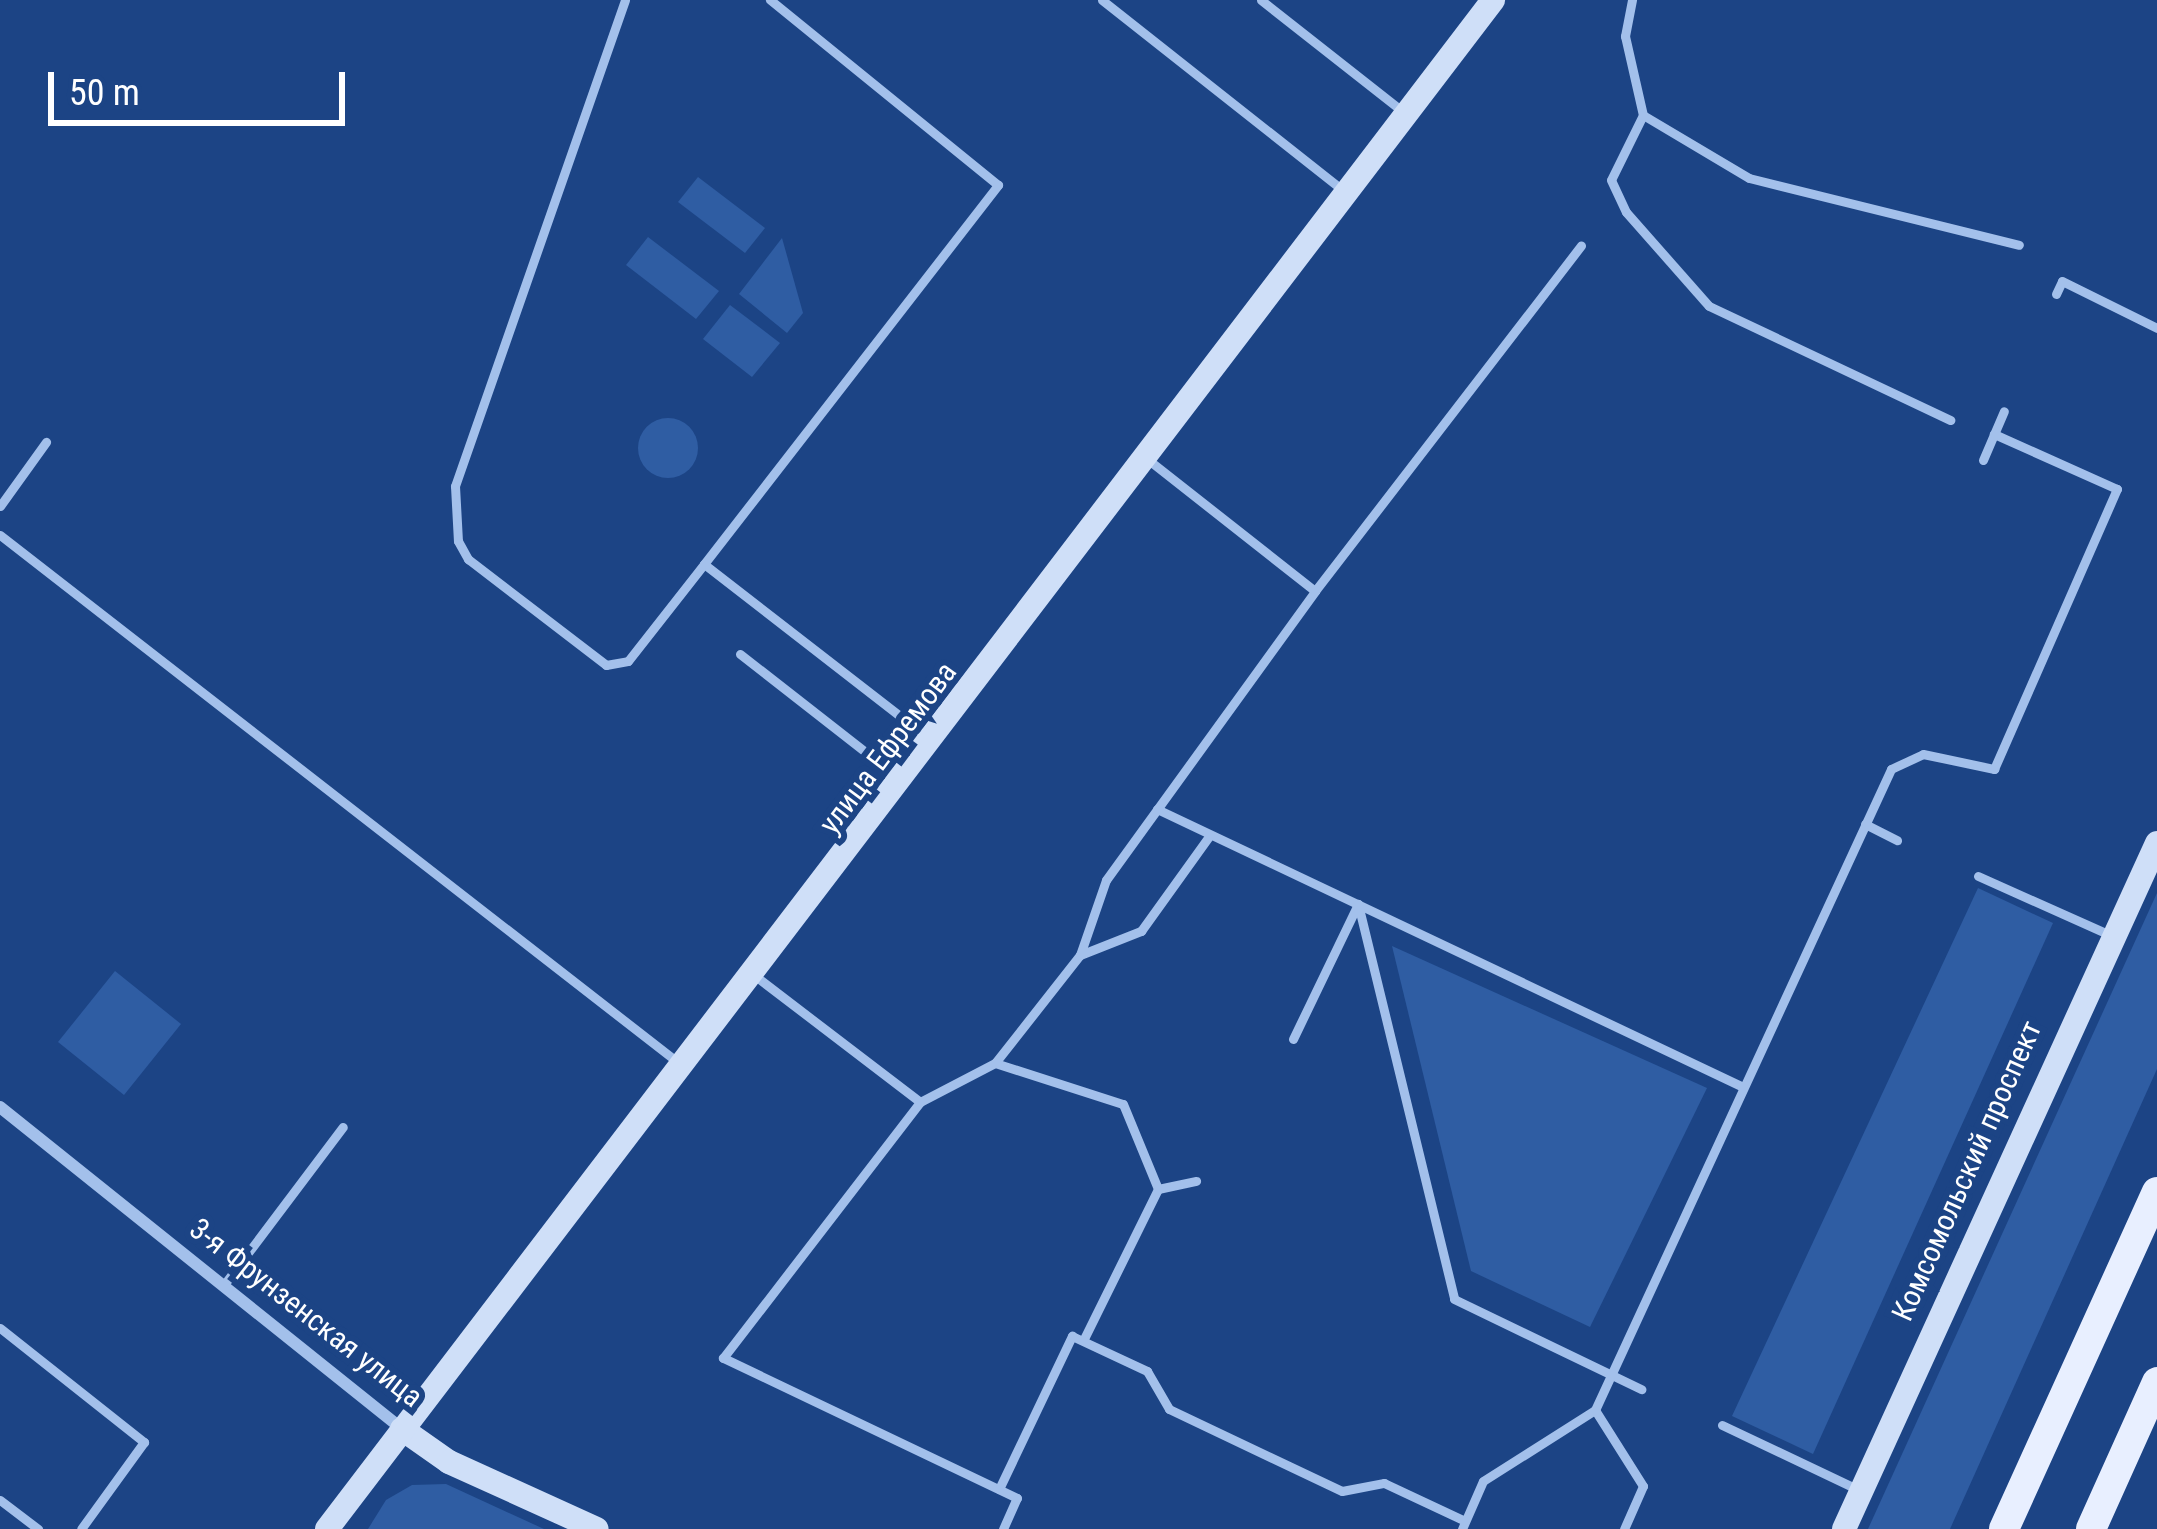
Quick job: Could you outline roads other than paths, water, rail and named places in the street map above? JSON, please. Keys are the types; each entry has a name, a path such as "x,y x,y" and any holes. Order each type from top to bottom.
{"main road":[{"path":"2004,1529 2157,1192"},
{"path":"2091,1529 2157,1382"}],"street":[{"name":"улица Ефремова","path":"327,1529 684,1068 1493,0"},
{"name":"Комсомольский проспект","path":"1844,1529 2157,843"},
{"name":"3-я Фрунзенская улица","path":"0,1107 402,1429 449,1462 597,1529"}],"lane":[{"path":"625,0 455,486 453,522 468,559 606,665 628,661 998,185 770,0"},
{"path":"1102,0 1346,193"},
{"path":"1262,0 1406,113"},
{"path":"1632,0 1624,36 1642,115 1611,180 1626,212 1709,307 1949,420"},
{"path":"1642,115 1749,178 2019,245"},
{"path":"1003,1529 1017,1498 723,1358 920,1102 995,1063 1080,955 1106,880 1315,591 1581,245"},
{"path":"2056,294 2062,281 2157,328"},
{"path":"1983,460 2004,411"},
{"path":"999,1489 1072,1336 1147,1371 1169,1409 1342,1491 1384,1483 1464,1525 1483,1480 1595,1410 1891,769 1923,754 1994,769 2117,489 1994,434"},
{"path":"0,506 46,442"},
{"path":"1146,458 1315,591"},
{"path":"0,535 684,1068"},
{"path":"704,564 932,741"},
{"path":"740,653 902,780"},
{"path":"1157,809 1743,1088"},
{"path":"1865,824 1897,840"},
{"path":"1080,955 1142,932 1210,835"},
{"path":"1978,876 2114,937"},
{"path":"1293,1040 1358,904"},
{"path":"1358,904 1454,1299 1641,1389"},
{"path":"754,975 920,1102"},
{"path":"995,1063 1123,1104 1158,1189 1083,1341"},
{"path":"223,1286 344,1127"},
{"path":"1158,1189 1196,1181"},
{"path":"0,1328 144,1442 81,1529"},
{"path":"1595,1410 1643,1486 1624,1529"},
{"path":"1722,1426 1862,1491"},
{"path":"0,1500 38,1529"}]}
